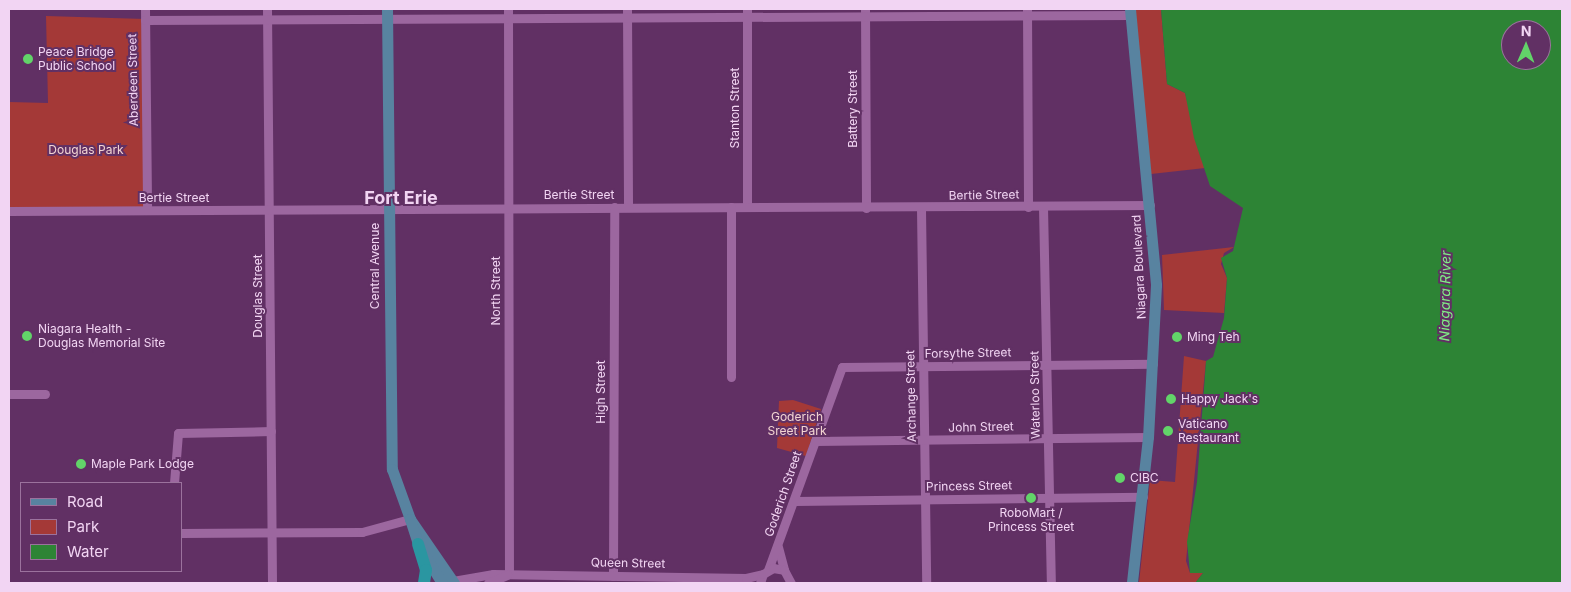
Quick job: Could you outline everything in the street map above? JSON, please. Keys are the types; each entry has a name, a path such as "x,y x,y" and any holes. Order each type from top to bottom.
{"highway":[{"path":"418,544 426,570 424,583"}],"main road":[{"name":"Niagara Boulevard","path":"1130,12 1150,205 1156,285 1148,437 1143,497 1132,583"},
{"name":"Central Avenue","path":"387,13 391,452 393,480 410,519 418,544 448,583"},
{"name":"Central Avenue","path":"410,519 448,583"}],"street":[{"name":"Aberdeen Street","path":"145,9 147,210"},
{"name":"Douglas Street","path":"267,9 272,583"},
{"path":"627,12 628,207"},
{"name":"Stanton Street","path":"747,12 747,207"},
{"path":"1027,12 1028,207"},
{"path":"145,20 267,19 387,13 1130,12"},
{"name":"North Street","path":"508,13 509,574"},
{"name":"Battery Street","path":"865,13 866,208"},
{"name":"Bertie Street","path":"9,211 270,210 389,207 921,209 1150,205"},
{"name":"High Street","path":"613,576 614,207"},
{"path":"731,377 732,207"},
{"name":"Waterloo Street","path":"1043,207 1051,583"},
{"name":"Archange Street","path":"921,209 926,583"},
{"name":"Forsythe Street","path":"844,367 1153,364"},
{"name":"Goderich Street","path":"760,583 778,547 795,501 836,377 844,367"},
{"path":"9,394 45,394"},
{"path":"174,482 178,433 271,431"},
{"name":"John Street","path":"815,441 1148,437"},
{"name":"Princess Street","path":"795,501 1143,497"},
{"path":"182,533 362,532 410,519"},
{"name":"Goderich Street","path":"778,547 784,570 791,583"},
{"name":"Queen Street","path":"448,583 509,574 750,581 765,572 784,570"},
{"path":"488,583 509,574"},
{"name":"Queen Street","path":"467,583 509,574"}],"green space":[{"path":"1132,9 1161,9 1167,84 1185,93 1205,168 1151,174"},
{"name":"Douglas Park","path":"46,16 145,19 147,210 9,210 9,102 48,103"},
{"path":"1234,247 1224,253 1221,264 1227,278 1224,313 1164,310 1162,255"},
{"path":"1184,356 1206,361 1186,561 1190,573 1203,573 1195,583 1139,583 1150,480 1175,482"},
{"name":"Goderich Sreet Park","path":"793,400 821,409 806,456 777,448 779,401"}],"water":[{"name":"Niagara River","path":"1161,9 1562,9 1562,583 1195,583 1203,573 1190,573 1187,542 1197,482 1206,361 1213,357 1224,318 1227,278 1221,258 1233,251 1243,208 1210,186 1194,138 1185,93 1167,84"}],"place":[{"name":"Peace Bridge Public School","path":"28,59"},
{"name":"Niagara Health - Douglas Memorial Site","path":"27,336"},
{"name":"Ming Teh","path":"1177,337"},
{"name":"Happy Jack's","path":"1171,399"},
{"name":"Vaticano Restaurant","path":"1168,431"},
{"name":"Maple Park Lodge","path":"81,464"},
{"name":"CIBC","path":"1120,478"},
{"name":"RoboMart / Princess Street","path":"1031,498"}],"district":[{"name":"Fort Erie","path":"401,198"}]}
